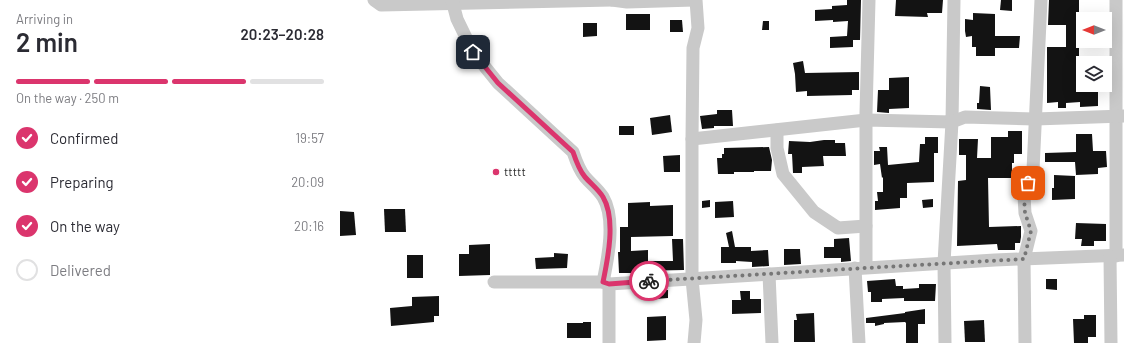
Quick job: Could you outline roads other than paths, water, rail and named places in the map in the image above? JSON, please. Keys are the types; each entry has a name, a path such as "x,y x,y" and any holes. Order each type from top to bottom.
{"street":[{"path":"374,0 381,5 453,1 612,0 627,2 695,0 698,28 693,48 692,279 696,320 694,343"},
{"path":"859,343 860,268 866,226 866,120 869,0"},
{"path":"945,343 944,263 952,122 954,0"},
{"path":"1025,343 1024,259 1031,231 1025,213 1024,196 1033,170 1041,0"},
{"path":"1111,343 1117,256 1120,116 1116,0"},
{"path":"453,1 457,19 473,52 498,83 573,152 578,167 585,177 595,186 604,199 610,220 606,283 608,343"},
{"path":"692,139 866,120 952,122 965,118 1035,119 1120,116"},
{"path":"777,130 778,148 783,174 814,212 838,228 866,226"},
{"path":"494,282 606,283 944,263 1117,256"},
{"path":"769,274 772,343"}],"place":[{"name":"ttttt","path":"496,172"}]}
